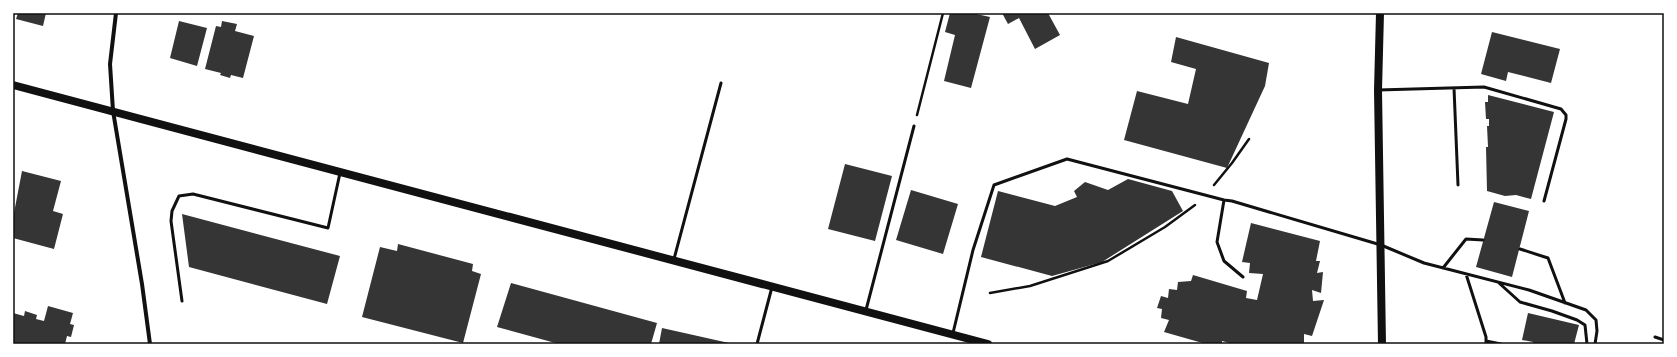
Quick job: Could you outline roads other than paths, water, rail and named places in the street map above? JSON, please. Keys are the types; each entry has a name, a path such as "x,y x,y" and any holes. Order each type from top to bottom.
{"main road":[{"path":"1380,13 1378,90 1382,344"},
{"path":"13,85 988,344"}],"street":[{"path":"116,13 110,64 113,111 142,284 150,344"}],"lane":[{"path":"673,261 721,83"},
{"path":"1378,90 1484,87 1557,107 1564,111 1566,119 1544,201"},
{"path":"1454,88 1458,185"},
{"path":"866,312 914,126"},
{"path":"952,335 973,250 994,185 1067,159 1232,201 1381,245 1424,263 1529,290 1586,310 1596,320 1597,331 1595,344"},
{"path":"182,301 171,222 174,207 180,196 193,194 328,228 340,171"},
{"path":"1224,200 1217,242 1224,261 1243,277"},
{"path":"1443,268 1466,239 1484,240"},
{"path":"1520,249 1548,258 1565,303"},
{"path":"1466,274 1486,337 1486,343 1501,344"},
{"path":"1498,282 1520,302 1577,320 1584,325 1587,344"},
{"path":"757,344 772,287"},
{"path":"1655,337 1664,340"}]}
